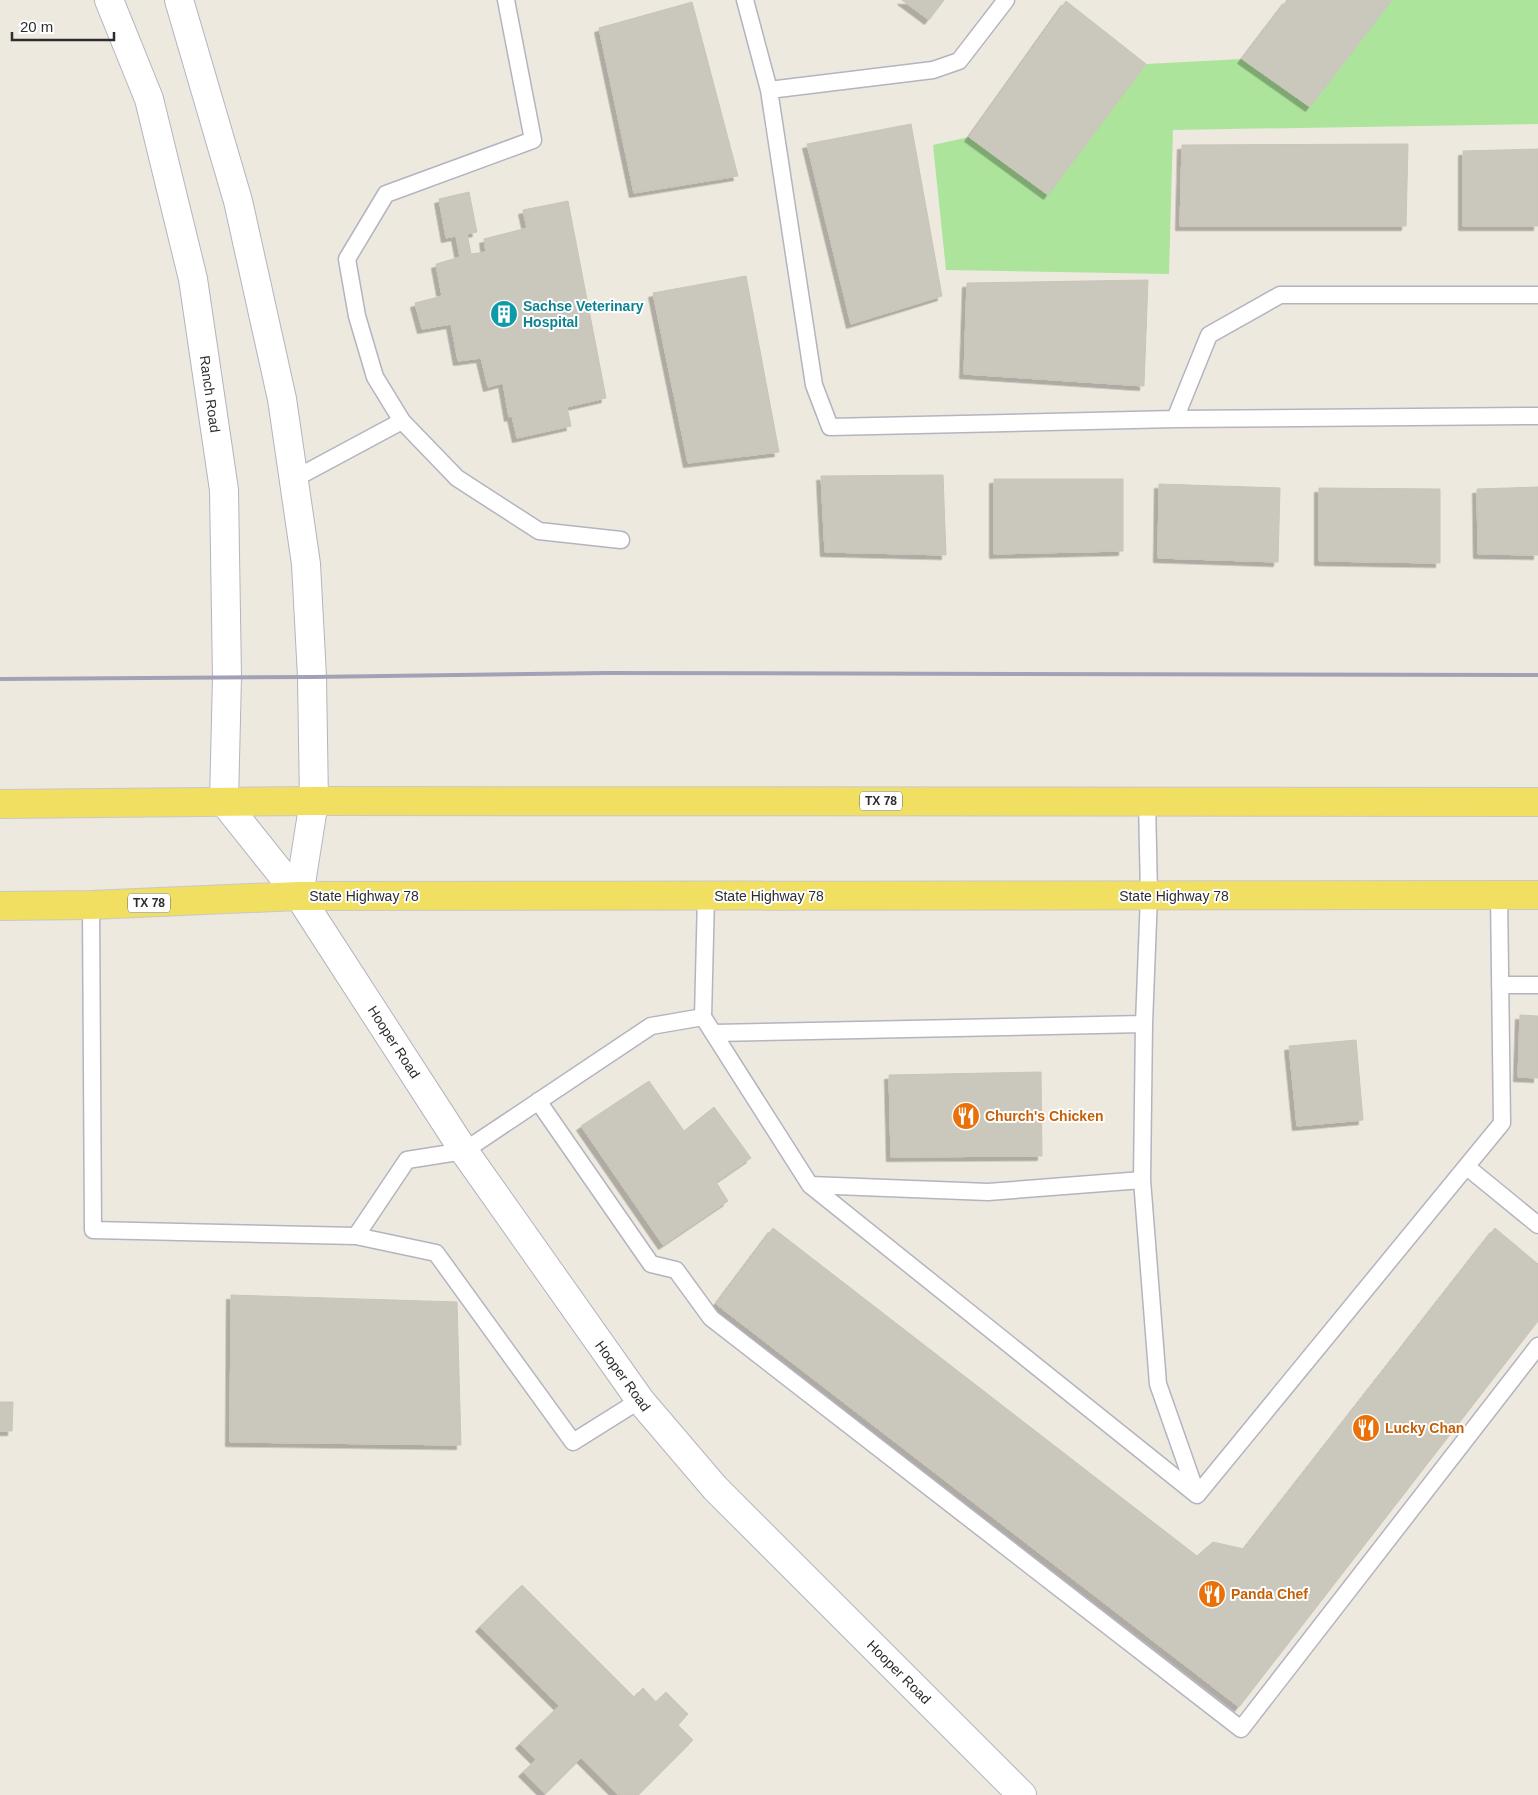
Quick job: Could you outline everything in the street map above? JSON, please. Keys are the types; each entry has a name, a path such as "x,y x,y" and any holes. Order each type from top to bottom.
{"main road":[{"name":"Ranch Road","path":"109,0 149,99 193,279 224,490 227,678 224,802"},
{"path":"179,0 238,201 282,399 306,564 312,677 314,801 299,896"},
{"name":"TX 78","path":"0,804 314,801 1538,802"},
{"name":"Hooper Road","path":"224,802 299,896 464,1150 640,1400 715,1488 1022,1795"},
{"name":"State Highway 78","path":"0,906 91,905 299,896 1538,896"}],"lane":[{"path":"506,0 533,140 386,194 347,259 357,316 376,377 402,421 456,478 539,531 621,540"},
{"path":"745,0 768,90 814,384 830,427 1175,419 1538,416"},
{"path":"768,90 933,70 959,60 1006,0"},
{"path":"1175,419 1210,335 1280,295 1538,295"},
{"path":"294,479 402,421"},
{"path":"1147,801 1149,896 1144,1024 1142,1180 1158,1384 1197,1495"},
{"path":"706,896 703,1017 810,1185 1197,1495"},
{"path":"1197,1495 1502,1123 1499,896"},
{"path":"91,905 92,1230 356,1236 436,1253 573,1442 640,1400"},
{"path":"1500,985 1538,985"},
{"path":"356,1236 407,1160 464,1150 651,1026 703,1017"},
{"path":"714,1033 1144,1024"},
{"path":"538,1101 651,1264 676,1270 711,1318 1241,1729 1538,1346"},
{"path":"1467,1167 1538,1225"},
{"path":"810,1185 988,1192 1142,1180"}],"green space":[{"path":"1392,0 1538,0 1538,124 1173,130 1169,274 946,270 933,145 969,137 1048,195 1146,64 1242,59 1310,107"}],"building":[{"path":"902,0 944,0 929,20"},
{"path":"1287,0 1392,0 1310,107 1242,59"},
{"path":"1066,1 1146,64 1048,195 969,137"},
{"path":"692,2 738,176 634,193 599,28"},
{"path":"911,124 942,296 851,324 807,144"},
{"path":"1408,144 1406,226 1180,226 1182,145"},
{"path":"1538,149 1538,226 1463,226 1463,151"},
{"name":"Sachse Veterinary Hospital","path":"469,192 477,232 467,234 471,254 486,252 484,239 527,228 523,210 568,201 606,398 567,407 571,426 517,438 512,416 509,417 503,383 488,387 481,358 458,361 451,324 422,329 415,303 442,296 436,264 460,257 456,236 446,238 439,199"},
{"path":"746,276 779,452 688,463 653,293"},
{"path":"1148,280 1144,386 964,374 967,283"},
{"path":"943,475 946,555 825,552 821,476"},
{"path":"994,479 1123,479 1123,551 994,554"},
{"path":"1159,484 1280,488 1278,562 1158,558"},
{"path":"1538,487 1538,555 1478,554 1477,489"},
{"path":"1319,488 1440,489 1440,563 1319,561"},
{"path":"1520,1015 1538,1016 1538,1078 1518,1077"},
{"path":"1356,1040 1363,1120 1297,1126 1289,1046"},
{"name":"Church's Chicken","path":"1041,1072 1042,1156 891,1157 889,1075"},
{"path":"649,1081 684,1131 714,1107 751,1158 716,1182 728,1201 663,1245 581,1126"},
{"path":"773,1228 1197,1556 1213,1542 1244,1549 1495,1228 1538,1264 1538,1321 1239,1707 716,1304"},
{"path":"231,1295 457,1302 461,1445 230,1442"},
{"path":"0,1402 13,1402 12,1431 0,1431"},
{"path":"522,1585 634,1697 643,1688 656,1702 666,1692 688,1714 678,1725 693,1740 638,1795 618,1795 581,1758 545,1794 523,1772 536,1760 520,1744 559,1706 480,1627"}],"railway":[{"path":"0,679 606,673 1538,675"}],"place":[{"name":"Sachse Veterinary Hospital","path":"504,314"},
{"name":"Church's Chicken","path":"966,1116"},
{"name":"Lucky Chan","path":"1366,1428"},
{"name":"Panda Chef","path":"1212,1594"}]}
